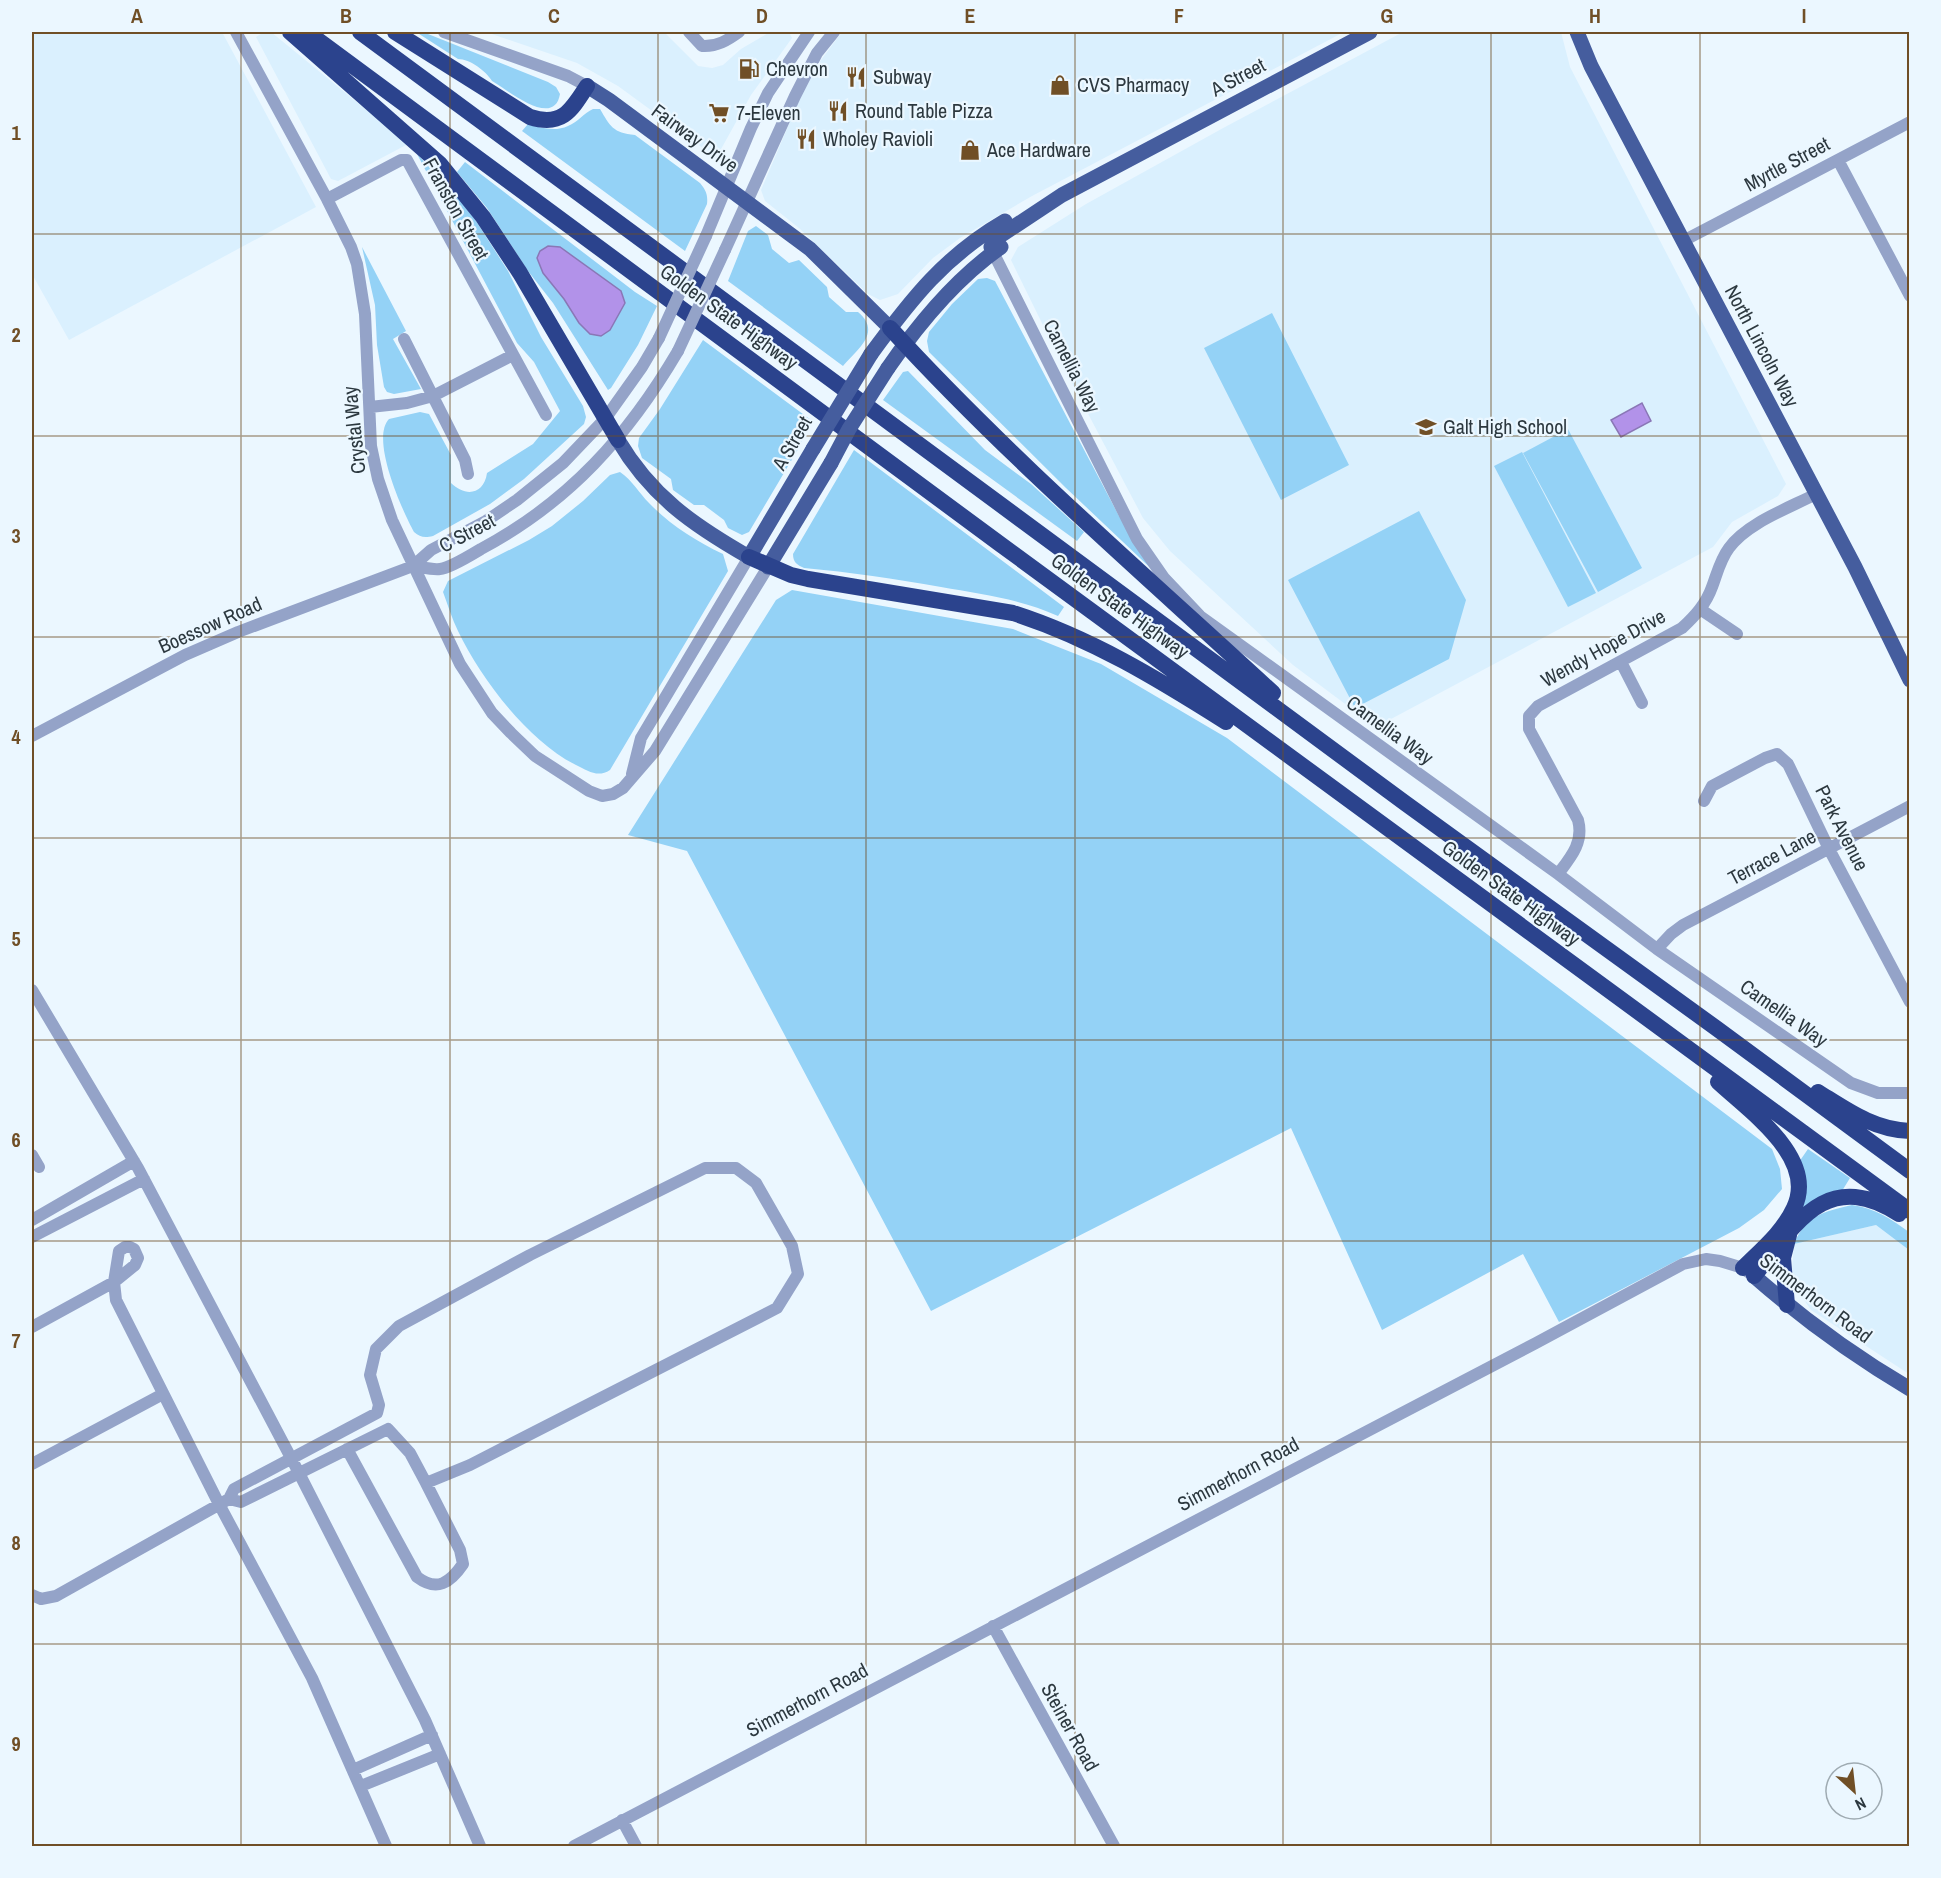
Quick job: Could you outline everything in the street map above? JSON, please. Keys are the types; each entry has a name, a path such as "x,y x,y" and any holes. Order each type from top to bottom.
{"highway":[{"path":"290,32 440,164 476,208 520,273 618,440"},
{"name":"Golden State Highway","path":"307,32 1341,795 1910,1211"},
{"name":"Golden State Highway","path":"360,32 1910,1172"},
{"path":"394,32 530,117 553,121 564,116 573,108 587,86"},
{"path":"890,328 1017,457 1335,751"},
{"path":"749,556 768,567 808,579 1014,613 1046,623 1152,676 1341,795"},
{"path":"1650,1022 1772,1132 1787,1150 1793,1162 1798,1194 1795,1206 1782,1228 1748,1272"},
{"path":"1716,1028 1869,1122 1885,1129 1910,1131"},
{"path":"1748,1272 1811,1209 1830,1200 1862,1198 1881,1204 1910,1221"},
{"path":"1787,1305 1783,1258 1790,1231"}],"main road":[{"name":"A Street","path":"749,556 871,354 932,276 950,259 978,237 1035,204 1062,195 1370,32"},
{"name":"North Lincoln Way","path":"1577,32 1592,66 1855,567 1910,680"},
{"name":"Fairway Drive","path":"587,86 810,249 890,328"},
{"name":"A Street","path":"768,567 854,421 905,344 953,288 993,252 1043,218 1062,195"},
{"path":"618,440 643,477 663,499 686,519 749,556"},
{"name":"Simmerhorn Road","path":"1748,1272 1787,1305 1856,1356 1910,1389"}],"street":[{"name":"Crystal Way","path":"236,32 351,247 365,314 371,446 378,479 392,520 460,664 492,712 511,733 545,762 589,792 602,796 613,794"},
{"name":"Fairway Drive","path":"444,32 568,76 587,86"},
{"path":"689,32 702,45 710,46 718,45 740,32"},
{"name":"C Street","path":"413,566 431,550 486,521 539,484 563,463 605,419 642,367 659,338 768,93 809,32"},
{"path":"795,96 793,84 816,43 818,38 816,32"},
{"name":"C Street","path":"413,566 441,570 517,529 548,506 618,440 653,392 678,351 795,96 817,53 834,32"},
{"name":"Myrtle Street","path":"1683,241 1910,122"},
{"name":"Franston Street","path":"327,199 401,160 407,160 546,415"},
{"path":"1838,160 1910,296"},
{"name":"Camellia Way","path":"993,252 1137,539 1151,561 1181,597 1221,633 1558,874 1657,949 1851,1083 1878,1093 1910,1093"},
{"path":"404,339 465,460 468,474"},
{"path":"369,407 407,403 433,396 513,355"},
{"name":"Wendy Hope Drive","path":"1558,874 1576,848 1580,829 1578,820 1529,729 1529,716 1538,706 1682,628 1700,609 1712,588 1722,559 1737,538 1816,494"},
{"name":"A Street","path":"631,777 641,738 749,556"},
{"name":"Boessow Road","path":"32,736 185,655 238,632 413,566"},
{"name":"A Street","path":"613,794 623,788 655,751 768,567"},
{"path":"1700,609 1737,634"},
{"path":"1621,662 1642,703"},
{"name":"Park Avenue","path":"1704,801 1712,786 1765,758 1777,754 1788,764 1829,849 1910,1002"},
{"name":"Terrace Lane","path":"1657,949 1683,925 1910,806"},
{"path":"32,990 144,1179 299,1473 432,1735 480,1846"},
{"path":"32,1155 39,1167"},
{"path":"32,1220 134,1161"},
{"path":"32,1595 41,1599 56,1596 224,1502 234,1489 377,1413 379,1405 370,1375 376,1349 399,1326 530,1255 705,1168 736,1168 756,1183 792,1246 798,1274 777,1308 470,1465 426,1483"},
{"path":"32,1237 144,1179"},
{"name":"Simmerhorn Road","path":"574,1846 1536,1343 1678,1266 1706,1259 1720,1261 1748,1272"},
{"path":"32,1327 114,1282 116,1300 163,1394 224,1502 312,1678 386,1846"},
{"path":"32,1464 163,1394"},
{"path":"224,1502 241,1502 347,1449 388,1429 410,1453 460,1550 463,1564 449,1581 435,1585 427,1584 417,1577 347,1449"},
{"name":"Steiner Road","path":"993,1626 1114,1846"},
{"path":"353,1770 432,1735"},
{"path":"361,1786 440,1754"},
{"path":"622,1820 636,1846"}],"shaded area":[{"path":"32,32 222,32 316,207 69,340 32,274"},
{"path":"264,32 271,32 408,144 338,181 331,179 256,37"},
{"path":"416,32 423,32 548,82 556,87 560,94 556,104 549,108 540,108 530,104 492,81 477,66 458,59"},
{"path":"486,32 664,32 698,66 712,68 723,65 741,49 770,32 789,32 792,38 751,95 720,151 711,154 618,86 577,63"},
{"path":"842,32 1344,32 1032,196 960,238 933,258 898,294 880,300 868,294 799,228 765,201 761,190 800,98 821,60"},
{"name":"Galt High School","path":"1403,32 1561,32 1570,67 1786,484 1778,496 1732,522 1713,547 1376,727 1293,665 1170,551 1143,518 1065,370 1011,260 1018,247 1086,204"},
{"path":"593,109 600,109 613,128 635,135 704,188 707,204 685,251 522,131 528,124 548,129 563,128"},
{"path":"417,154 457,196 476,221 508,271 541,337 583,406 586,417 584,424 524,479 490,504 433,536 427,537 414,532 390,475 383,442 384,429 389,419 420,412 429,414 451,455 451,483 462,490 473,492 482,486 487,473 533,444 560,411 534,362 517,343"},
{"path":"465,162 635,292 657,306 638,345 608,390 553,303 528,271 487,208 457,172"},
{"path":"756,226 768,235 772,249 789,263 799,260 827,287 829,297 846,312 858,312 865,319 868,333 865,340 843,366 728,281 748,231"},
{"path":"548,246 560,247 621,291 625,303 610,330 601,336 590,334 579,323 564,299 543,273 537,258 540,251"},
{"path":"362,247 406,331 393,339 421,389 394,394 387,392 384,387 377,345 375,305"},
{"path":"987,278 995,281 1119,516 1160,577 1066,488 929,352 927,341 929,332 952,304 978,279"},
{"path":"1272,313 1349,465 1281,500 1204,348"},
{"path":"703,340 811,420 797,451 749,532 742,535 728,528 724,520 704,505 694,505 673,490 671,479 642,458 638,446 639,438"},
{"path":"908,371 985,450 1031,484 1084,532 1077,541 883,400 903,372"},
{"path":"1642,403 1651,421 1621,437 1611,420"},
{"path":"1568,429 1642,568 1598,592 1523,453"},
{"path":"854,450 1064,607 1058,616 1030,605 986,595 873,576 804,568 797,564 793,554"},
{"path":"1522,452 1596,593 1568,607 1494,466"},
{"path":"620,472 666,518 693,538 723,554 728,571 610,770 597,774 558,754 541,741 508,707 479,669 468,650 443,592 448,581 552,526 610,475"},
{"path":"1419,511 1466,600 1449,659 1355,708 1288,580"},
{"path":"792,590 1013,629 1101,664 1227,738 1772,1149 1780,1169 1782,1189 1764,1210 1739,1228 1559,1322 1523,1254 1382,1330 1291,1128 931,1311 687,851 628,835 776,600"},
{"path":"1808,1149 1850,1178 1842,1191 1803,1208 1801,1207 1799,1162"},
{"path":"1852,1205 1875,1211 1909,1232 1909,1250 1876,1225 1794,1244 1804,1227 1817,1216"},
{"path":"1876,1225 1909,1250 1909,1374 1811,1310 1799,1293 1792,1271 1794,1244"}],"place":[{"name":"Chevron","path":"749,69"},
{"name":"Subway","path":"856,77"},
{"name":"CVS Pharmacy","path":"1060,85"},
{"name":"Round Table Pizza","path":"838,111"},
{"name":"7-Eleven","path":"719,113"},
{"name":"Wholey Ravioli","path":"806,139"},
{"name":"Ace Hardware","path":"970,150"},
{"name":"Galt High School","path":"1426,427"}]}
